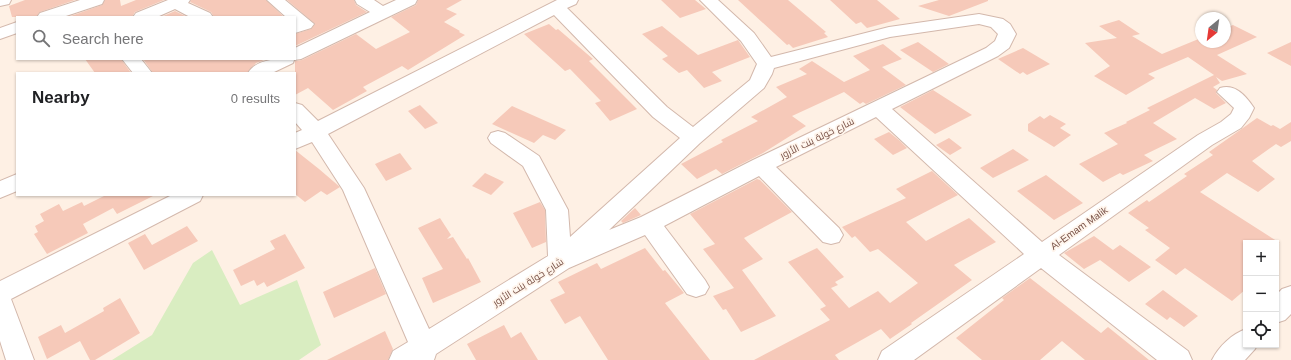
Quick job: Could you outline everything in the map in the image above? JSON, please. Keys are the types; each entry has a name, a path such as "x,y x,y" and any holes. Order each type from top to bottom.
{"street":[{"path":"49,16 96,0"},
{"path":"275,0 295,16"},
{"path":"363,0 382,13"},
{"path":"296,55 409,0"},
{"path":"560,261 693,138 757,84 763,74 766,64 760,50 750,38 708,0"},
{"path":"144,16 178,2 202,16"},
{"path":"296,142 563,3 660,112 693,138"},
{"path":"296,17 305,24 296,28"},
{"name":"شارع خولة بنت الأزور","path":"416,356 560,261 649,223 761,165 992,52 1003,44 1007,34 1005,30 994,22 980,19 908,29 871,36 766,64"},
{"path":"132,60 141,72"},
{"path":"260,72 284,60"},
{"name":"Al-Emam Malik","path":"892,360 1040,254 1205,140 1236,122 1242,114 1244,108 1239,101 1227,92"},
{"path":"878,108 1040,254 1178,360"},
{"path":"296,111 316,132 353,188 416,356"},
{"path":"498,138 531,161 557,210 560,261"},
{"path":"761,165 831,235"},
{"path":"0,190 16,182"},
{"path":"0,293 190,196"},
{"path":"649,223 696,287"},
{"path":"1279,309 1291,297"},
{"path":"0,302 20,360"},
{"path":"1226,360 1243,344"}],"green space":[{"path":"212,250 240,305 297,280 321,345 299,360 112,360 152,335 193,263"}],"building":[{"path":"25,0 75,0 40,12 37,16 12,17 9,6"},
{"path":"105,0 120,0 121,6 136,0 164,0 135,12 133,16 71,16 102,5"},
{"path":"191,0 266,0 283,16 213,16 211,12 190,2"},
{"path":"287,0 354,0 356,5 367,12 296,46 296,34 311,29 315,24"},
{"path":"418,0 462,0 446,9 457,14 444,22 465,35 408,70 402,66 363,87 367,91 333,110 308,88 296,94 295,61 302,60 356,34 376,49 410,32 391,17 416,5"},
{"path":"661,0 695,0 706,9 680,18"},
{"path":"738,0 788,0 826,32 824,33 828,37 793,48 789,44 787,45"},
{"path":"830,0 877,0 900,19 867,28 861,22 856,24"},
{"path":"939,0 988,1 949,16 918,6"},
{"path":"175,11 185,16 163,16"},
{"path":"1119,20 1140,34 1132,36 1162,54 1195,40 1195,48 1231,48 1231,26 1233,25 1257,37 1217,55 1247,74 1222,81 1216,77 1220,83 1213,87 1217,90 1216,93 1226,103 1214,109 1195,98 1153,123 1177,139 1144,155 1153,161 1123,175 1120,173 1103,182 1079,164 1118,144 1104,133 1127,123 1126,122 1150,110 1147,108 1214,75 1188,57 1148,74 1155,78 1126,95 1094,76 1110,66 1085,43 1117,38 1099,26"},
{"path":"549,24 556,30 558,29 593,59 589,61 637,109 610,121 595,103 601,101 570,69 565,71 524,34"},
{"path":"662,26 698,55 738,40 750,57 712,72 722,81 704,88 687,70 679,73 662,59 668,56 642,34"},
{"path":"918,42 949,64 933,72 900,50"},
{"path":"1291,42 1291,66 1267,53"},
{"path":"883,44 902,59 882,67 906,85 866,104 863,102 860,104 844,92 792,116 806,126 763,153 722,174 716,169 697,179 681,164 723,142 721,140 758,121 751,117 787,97 776,87 807,74 799,69 812,61 844,82 870,70 853,56"},
{"path":"1023,48 1050,64 1027,75 1023,72 1020,74 998,59"},
{"path":"86,60 122,60 130,72 94,72"},
{"path":"144,60 264,60 256,63 248,72 152,72"},
{"path":"933,90 972,115 935,134 900,107"},
{"path":"420,105 438,123 425,129 408,111"},
{"path":"512,106 566,130 555,140 543,135 534,143 492,124"},
{"path":"1050,115 1066,124 1060,128 1071,135 1054,147 1028,131 1028,124 1040,116 1044,119"},
{"path":"1257,118 1280,129 1291,122 1291,141 1281,147 1276,144 1252,161 1275,179 1258,192 1227,173 1200,192 1275,240 1243,240 1243,292 1232,301 1185,268 1176,275 1155,260 1170,248 1145,230 1149,228 1128,213 1147,200 1149,202 1187,176 1184,174 1213,155 1209,152"},
{"path":"889,132 907,148 893,155 874,139"},
{"path":"949,138 962,148 950,155 936,145"},
{"path":"1013,149 1029,160 993,178 980,168"},
{"path":"296,151 340,187 327,195 321,191 305,202 296,195"},
{"path":"400,153 412,169 386,181 375,164"},
{"path":"932,171 958,195 906,222 926,241 969,218 996,242 954,265 972,280 890,339 881,329 835,355 839,360 754,360 830,320 820,309 826,306 788,262 817,248 844,277 835,282 838,285 831,288 849,308 878,291 890,303 918,283 878,249 870,252 855,236 852,238 842,227 906,198 896,189"},
{"path":"485,173 504,182 491,195 472,186"},
{"path":"1046,175 1083,203 1054,220 1017,191"},
{"path":"757,179 760,180 792,212 744,238 763,259 742,270 776,316 741,332 726,309 723,310 713,296 734,288 703,249 715,244 690,214"},
{"path":"104,196 153,196 117,214 113,208 83,224 88,233 47,254 34,234 38,232 35,226 44,221 40,214 59,204 63,211 82,202 84,206"},
{"path":"540,202 545,210 546,242 532,248 513,213"},
{"path":"635,208 641,215 623,223 621,221"},
{"path":"440,218 451,235 447,239 453,237 467,259 468,258 481,282 433,303 422,278 443,269 418,228"},
{"path":"187,226 198,241 144,270 128,243 145,234 152,245"},
{"path":"285,234 305,268 267,287 264,282 257,286 254,280 241,286 233,270 275,249 270,241"},
{"path":"1094,236 1113,250 1120,245 1151,267 1129,282 1100,260 1084,269 1064,253"},
{"path":"645,248 663,271 665,270 684,293 665,303 710,360 608,360 580,316 565,324 550,300 565,293 558,282 597,263 601,269"},
{"path":"375,268 386,294 334,318 323,292"},
{"path":"1030,278 1101,333 1108,327 1149,360 1085,360 1062,341 1040,360 982,360 956,338 1004,300 1002,298"},
{"path":"1163,290 1198,316 1184,327 1170,317 1167,320 1145,304"},
{"path":"120,298 140,333 95,360 90,360 80,341 47,359 38,337 61,325 65,333 104,311 103,308"},
{"path":"504,325 511,338 521,332 538,360 476,360 467,344"},
{"path":"385,331 393,349 388,360 327,360"}]}
